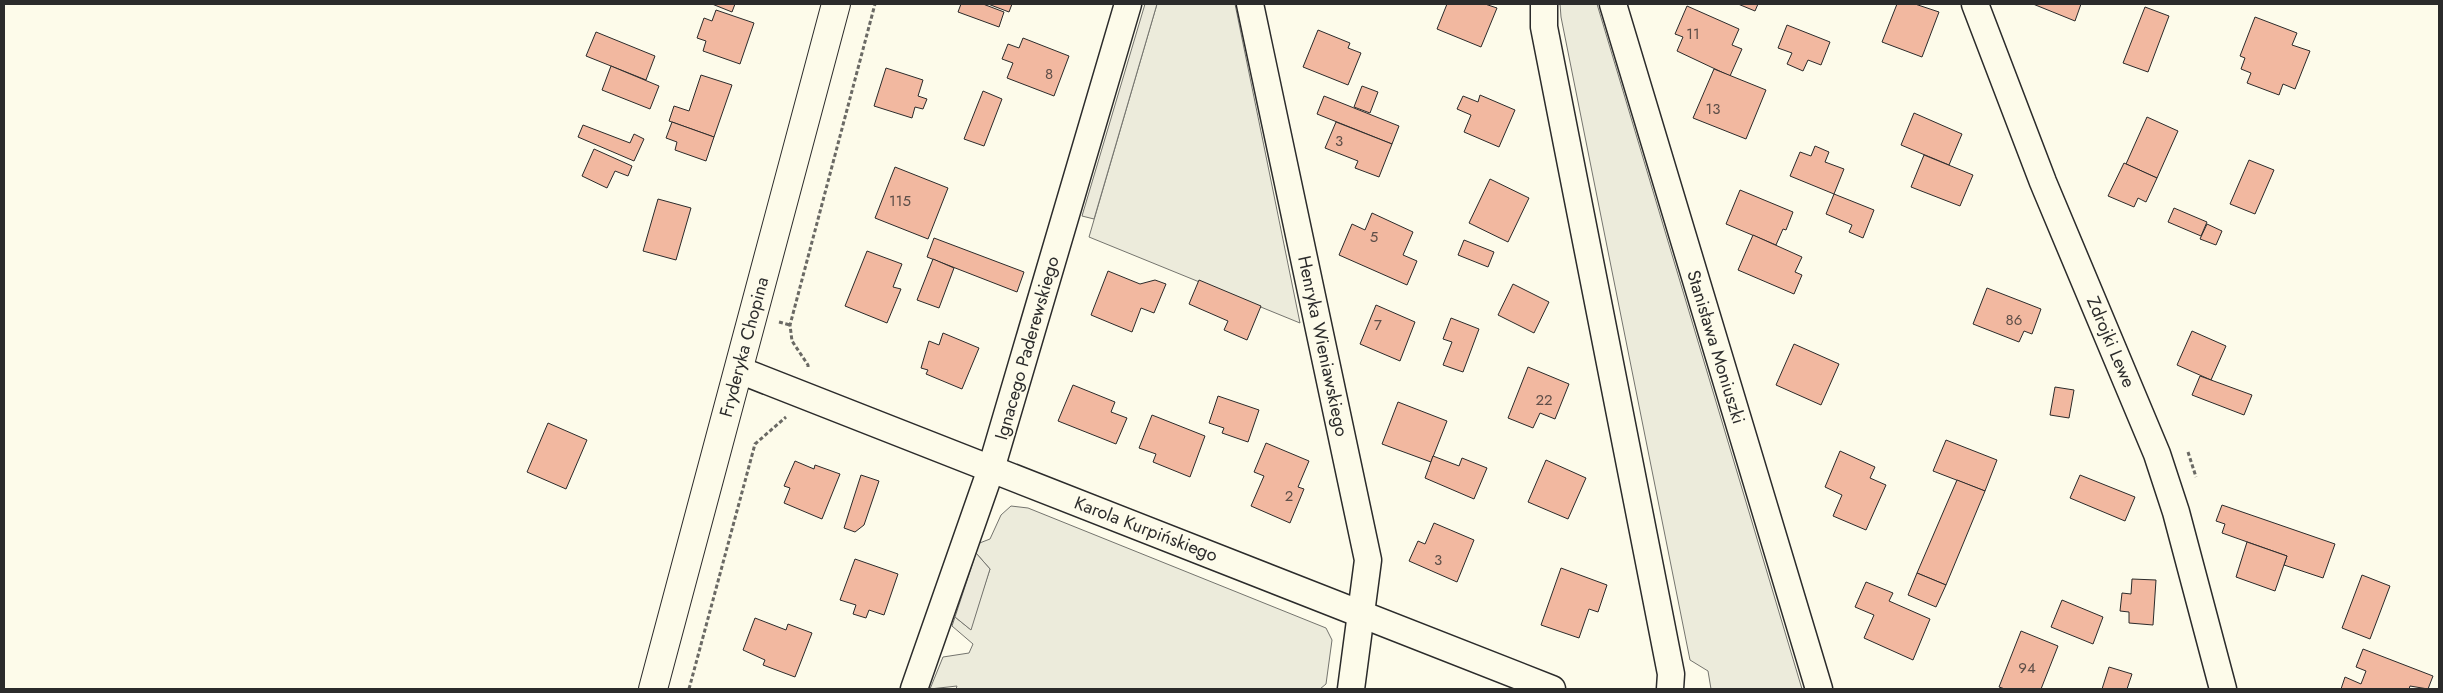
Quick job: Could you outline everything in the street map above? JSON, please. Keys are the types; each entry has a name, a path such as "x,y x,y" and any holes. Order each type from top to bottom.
{"street":[{"name":"Fryderyka Chopina","path":"653,689 836,4"},
{"name":"Ignacego Paderewskiego","path":"914,689 991,468 1128,4"},
{"name":"Henryka Wieniawskiego","path":"1250,4 1368,560 1351,689"},
{"path":"1544,4 1544,27 1671,674 1670,689"},
{"name":"Stanisława Moniuszki","path":"1613,4 1819,689"},
{"name":"Zdrojki Lewe","path":"1975,4 2043,182 2157,454 2176,512 2223,689"},
{"name":"Karola Kurpińskiego","path":"739,370 1552,689"}],"path":[{"path":"689,689 755,444 793,412 808,364 792,341 790,325 875,4"}],"shaded area":[{"path":"1145,4 1157,4 1094,219 1082,216"},
{"path":"1157,4 1235,4 1300,323 1089,237"},
{"path":"1560,4 1597,4 1802,689 1711,689 1708,671 1690,660 1561,17"},
{"path":"1011,506 1028,508 1326,628 1332,640 1326,684 1320,689 956,689 957,686 930,689 943,657 969,653 973,644 952,626 955,617 970,629 990,569 976,553 977,544 990,539 1001,515"},
{"path":"976,553 990,569 971,630 955,617"}],"building":[{"path":"712,4 735,4 732,12"},
{"path":"961,4 983,4 1004,12 999,27 958,12"},
{"path":"988,4 1012,4 1009,12"},
{"path":"1447,4 1485,4 1497,8 1481,47 1437,29"},
{"path":"1738,4 1758,4 1755,11"},
{"path":"1897,4 1915,4 1939,12 1922,57 1882,42"},
{"path":"2033,4 2081,4 2075,21"},
{"path":"1687,6 1739,29 1732,45 1742,49 1730,76 1677,51 1683,37 1675,34"},
{"path":"2145,7 2169,16 2148,72 2123,63"},
{"path":"716,10 754,23 740,64 703,51 706,41 697,38 704,18 712,21"},
{"path":"2255,17 2297,33 2292,45 2310,51 2295,89 2283,84 2279,95 2247,83 2251,73 2241,69 2245,58 2240,56"},
{"path":"1787,25 1830,42 1821,65 1808,60 1803,71 1787,64 1792,53 1778,48"},
{"path":"1318,30 1350,43 1348,48 1361,53 1348,85 1303,67"},
{"path":"596,32 655,56 646,80 586,56"},
{"path":"1023,38 1069,56 1054,96 1007,78 1013,63 1002,59 1008,44 1019,48"},
{"path":"611,66 659,86 650,109 602,90"},
{"path":"886,68 923,80 918,96 927,99 923,109 915,107 912,118 874,106"},
{"path":"1714,69 1766,90 1746,139 1693,118"},
{"path":"701,75 732,85 714,137 669,121 674,106 689,111"},
{"path":"1362,86 1378,92 1370,113 1354,107"},
{"path":"983,91 1002,99 984,146 964,139"},
{"path":"1480,95 1515,110 1499,147 1464,132 1471,115 1457,109 1463,96 1478,102"},
{"path":"1324,96 1399,126 1392,144 1317,114"},
{"path":"1914,113 1962,134 1949,165 1901,145"},
{"path":"2147,117 2178,131 2157,178 2126,164"},
{"path":"672,122 714,137 706,161 675,150 677,142 666,138"},
{"path":"1336,122 1392,144 1379,177 1355,168 1358,161 1325,148"},
{"path":"583,125 630,143 634,134 644,139 634,161 578,137"},
{"path":"1815,146 1829,152 1825,162 1844,169 1834,194 1790,176 1800,152 1811,156"},
{"path":"594,149 632,166 628,176 615,171 607,188 582,176"},
{"path":"1924,155 1973,175 1960,206 1911,187"},
{"path":"2249,160 2274,170 2255,214 2230,204"},
{"path":"2124,163 2157,178 2146,202 2138,198 2134,207 2108,196"},
{"path":"895,167 948,188 928,239 875,218"},
{"path":"1490,179 1529,198 1508,242 1469,223"},
{"path":"1740,190 1793,212 1786,230 1783,229 1776,245 1726,224"},
{"path":"1834,194 1874,210 1863,238 1849,232 1852,225 1826,214"},
{"path":"658,199 691,208 676,260 643,251"},
{"path":"2174,208 2207,222 2201,236 2168,222"},
{"path":"1372,213 1413,232 1403,255 1417,261 1407,285 1339,255 1352,224 1365,230"},
{"path":"2207,224 2222,231 2216,245 2200,239"},
{"path":"1753,235 1802,257 1795,272 1802,275 1794,294 1738,270"},
{"path":"934,238 1024,272 1017,292 927,257"},
{"path":"1464,240 1494,252 1488,267 1458,255"},
{"path":"867,251 902,264 893,287 901,289 887,323 845,306"},
{"path":"933,259 954,268 939,308 917,300"},
{"path":"1108,271 1140,284 1155,280 1166,284 1154,313 1141,308 1132,332 1091,315"},
{"path":"1199,280 1261,306 1247,340 1224,330 1228,321 1189,304"},
{"path":"1513,284 1549,302 1534,333 1498,315"},
{"path":"1987,288 2041,309 2032,334 2024,331 2019,342 1973,324"},
{"path":"1376,305 1415,322 1400,361 1360,344"},
{"path":"1451,318 1479,329 1463,372 1443,365 1452,342 1443,339"},
{"path":"2192,331 2226,346 2211,380 2177,365"},
{"path":"943,333 979,348 962,389 926,374 928,370 921,368 929,341 939,345"},
{"path":"1794,344 1839,364 1821,405 1776,385"},
{"path":"1528,367 1569,384 1555,419 1540,413 1533,428 1508,418"},
{"path":"2200,376 2252,395 2244,415 2192,395"},
{"path":"1073,385 1115,402 1111,412 1127,418 1116,444 1058,421"},
{"path":"2055,387 2074,390 2069,418 2050,415"},
{"path":"1218,396 1259,410 1248,442 1222,433 1224,428 1209,423"},
{"path":"1398,402 1447,421 1431,462 1382,444"},
{"path":"1152,415 1205,436 1190,477 1153,462 1156,454 1139,448"},
{"path":"548,423 587,440 566,489 527,472"},
{"path":"1946,440 1997,460 1985,491 1933,471"},
{"path":"1266,443 1309,461 1298,487 1304,489 1290,523 1251,506 1264,476 1254,472"},
{"path":"1840,451 1875,467 1870,478 1886,485 1866,530 1833,516 1842,495 1825,487"},
{"path":"1433,456 1459,466 1462,458 1487,468 1474,499 1425,478"},
{"path":"1546,460 1586,478 1568,519 1528,502"},
{"path":"795,461 814,469 815,465 840,474 822,519 784,503 790,488 784,486"},
{"path":"861,475 879,481 864,525 855,532 844,528"},
{"path":"2080,475 2135,497 2125,521 2070,498"},
{"path":"1957,480 1985,491 1946,585 1917,573"},
{"path":"2222,505 2335,544 2323,578 2284,565 2287,556 2222,533 2225,524 2216,521"},
{"path":"1434,523 1474,540 1457,582 1409,561 1418,541 1425,544"},
{"path":"2247,542 2287,556 2275,591 2236,577"},
{"path":"855,559 898,574 884,615 869,610 866,618 853,614 856,605 840,600"},
{"path":"1561,568 1607,585 1598,612 1589,609 1579,638 1541,625"},
{"path":"1917,573 1946,585 1936,607 1908,595"},
{"path":"2362,575 2390,586 2370,639 2342,628"},
{"path":"2132,579 2156,580 2153,625 2129,623 2129,612 2120,611 2122,593 2131,594"},
{"path":"1866,582 1893,593 1889,601 1930,619 1913,660 1864,638 1874,615 1855,607"},
{"path":"2062,600 2103,617 2093,644 2051,627"},
{"path":"755,618 786,630 788,624 812,633 795,677 763,665 765,660 743,650"},
{"path":"2021,631 2058,646 2041,689 2005,689 1999,687"},
{"path":"2363,649 2433,676 2428,689 2410,686 2409,689 2341,689 2345,677 2361,684 2366,671 2356,667"},
{"path":"2109,667 2132,674 2127,689 2102,689"}]}
